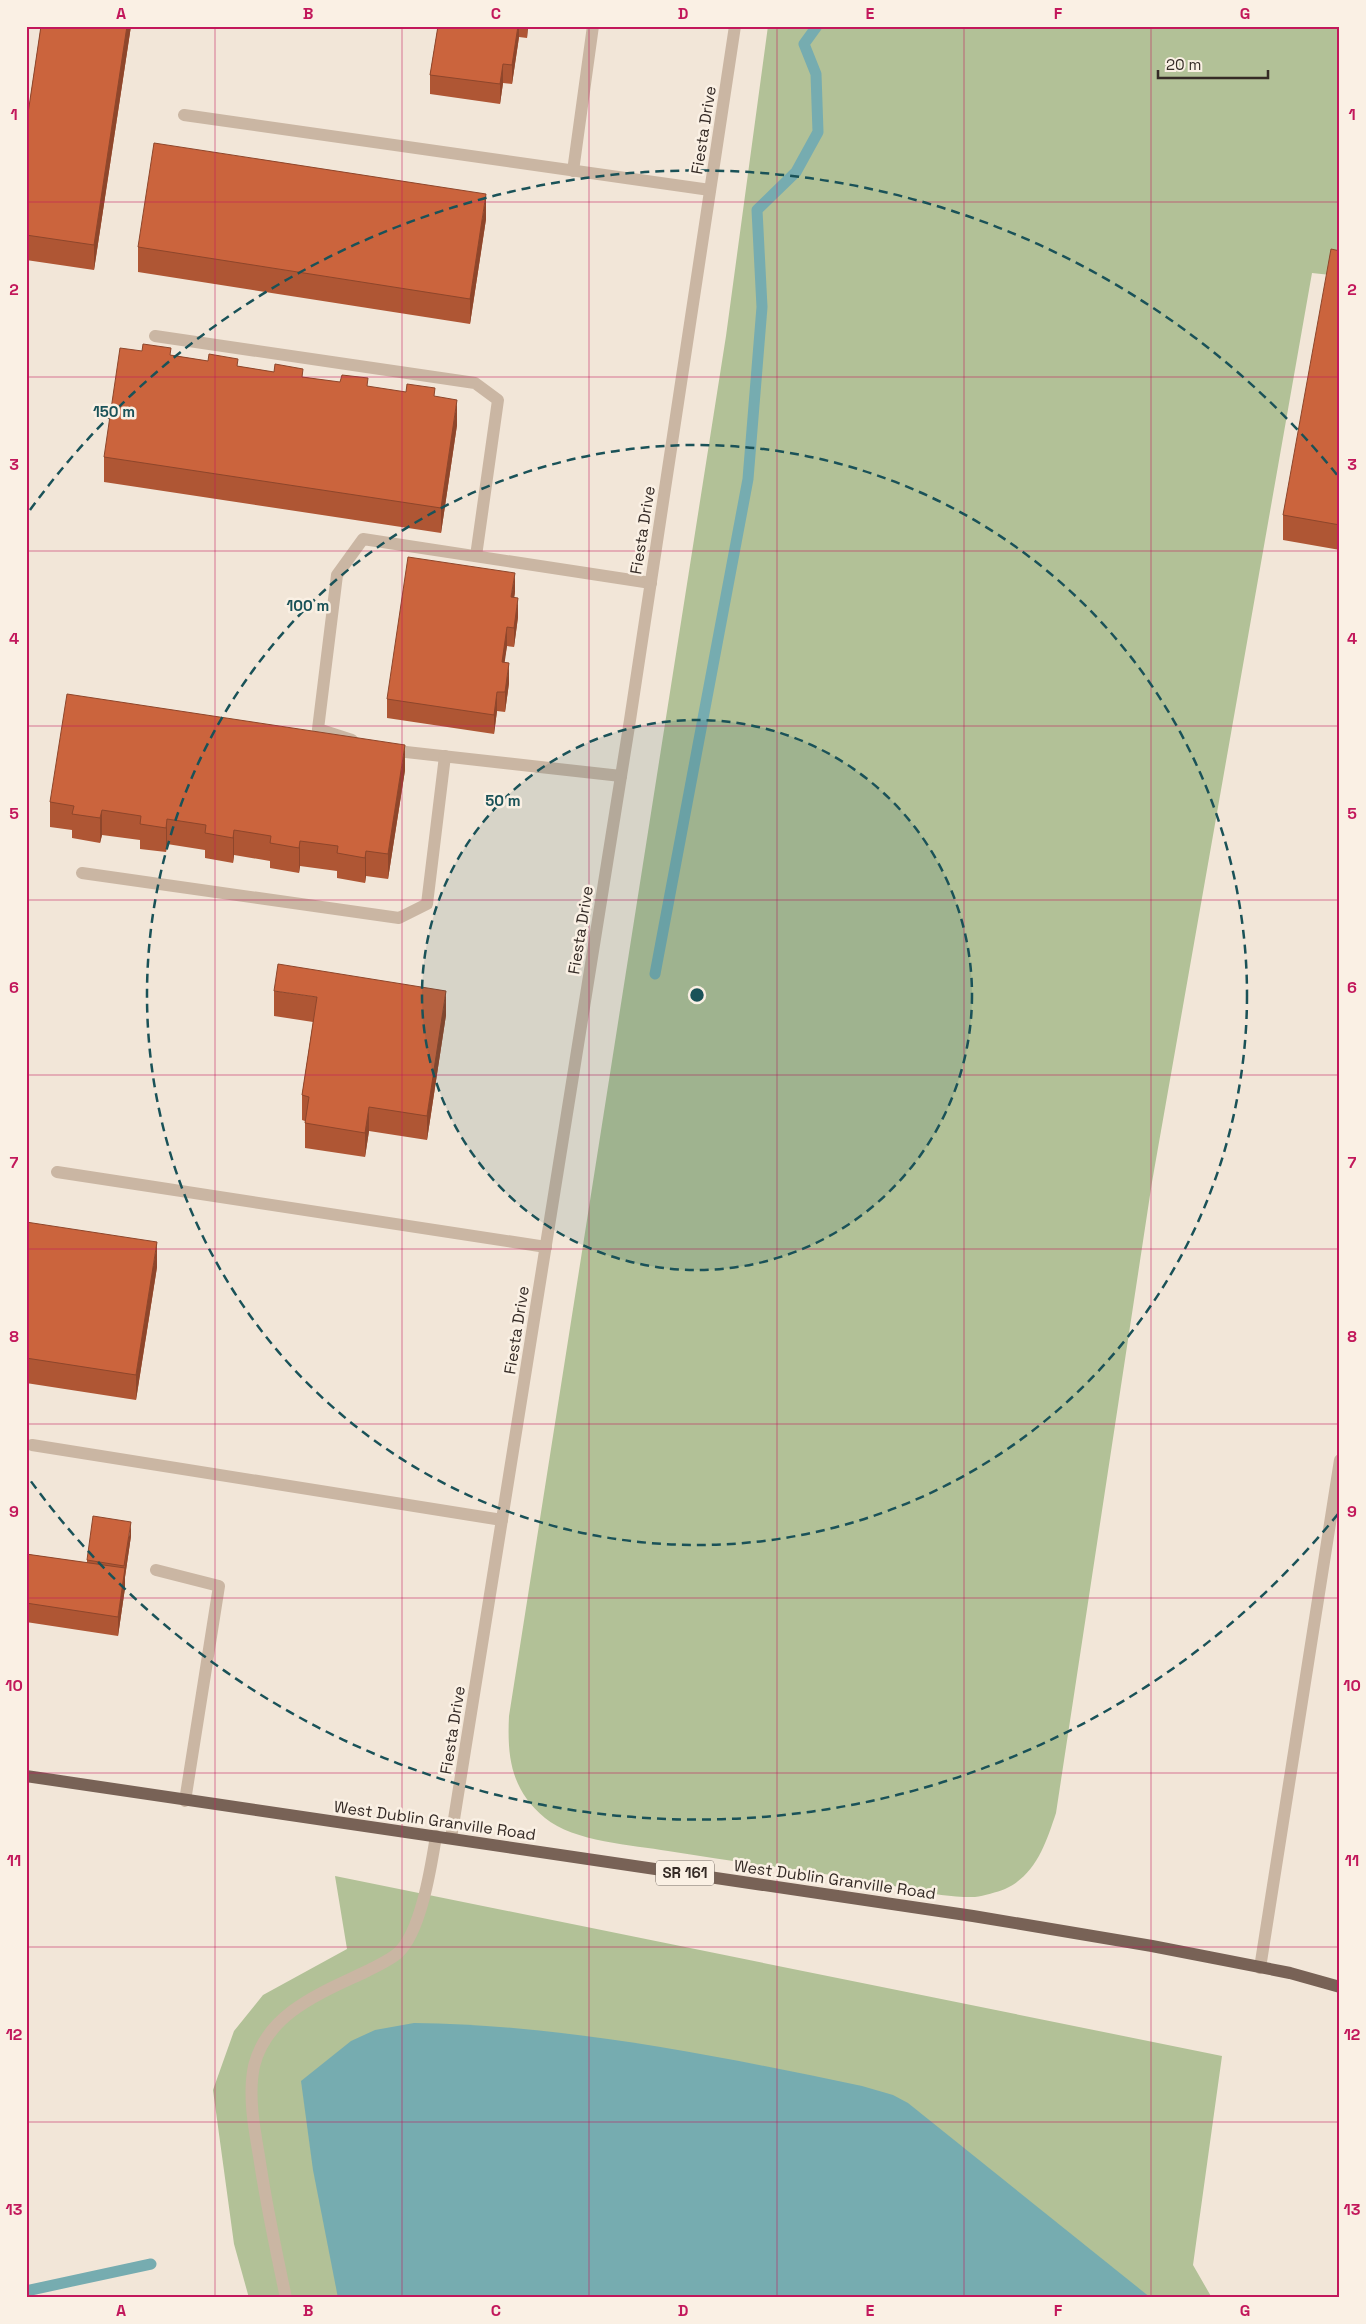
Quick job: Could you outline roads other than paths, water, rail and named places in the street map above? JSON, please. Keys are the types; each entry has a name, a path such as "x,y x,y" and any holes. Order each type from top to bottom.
{"main road":[{"name":"West Dublin Granville Road","path":"26,1776 973,1916 1152,1946 1290,1973 1340,1987"}],"street":[{"path":"573,171 593,26"},
{"name":"Fiesta Drive","path":"451,1838 621,776 735,26"},
{"path":"184,116 710,190"},
{"path":"155,336 475,382 498,400 476,556"},
{"path":"621,776 370,746 318,729 337,575 364,539 651,583"},
{"path":"82,873 399,918 427,904 445,756"},
{"path":"56,1172 546,1247"},
{"path":"32,1445 502,1520"},
{"path":"1260,1968 1340,1460"},
{"path":"156,1570 219,1586 186,1801"},
{"path":"286,2298 266,2204 254,2120 252,2083 259,2050 276,2024 303,2003 398,1953 414,1927 427,1886 436,1836"}],"water":[{"path":"414,2023 527,2029 640,2044 806,2074 893,2095 908,2103 1151,2298 338,2298 313,2170 301,2081 351,2041 375,2030"}],"waterway":[{"path":"655,974 748,479 762,307 757,210 796,172 818,132 816,74 804,44 817,26"},
{"path":"26,2291 151,2264"}]}
